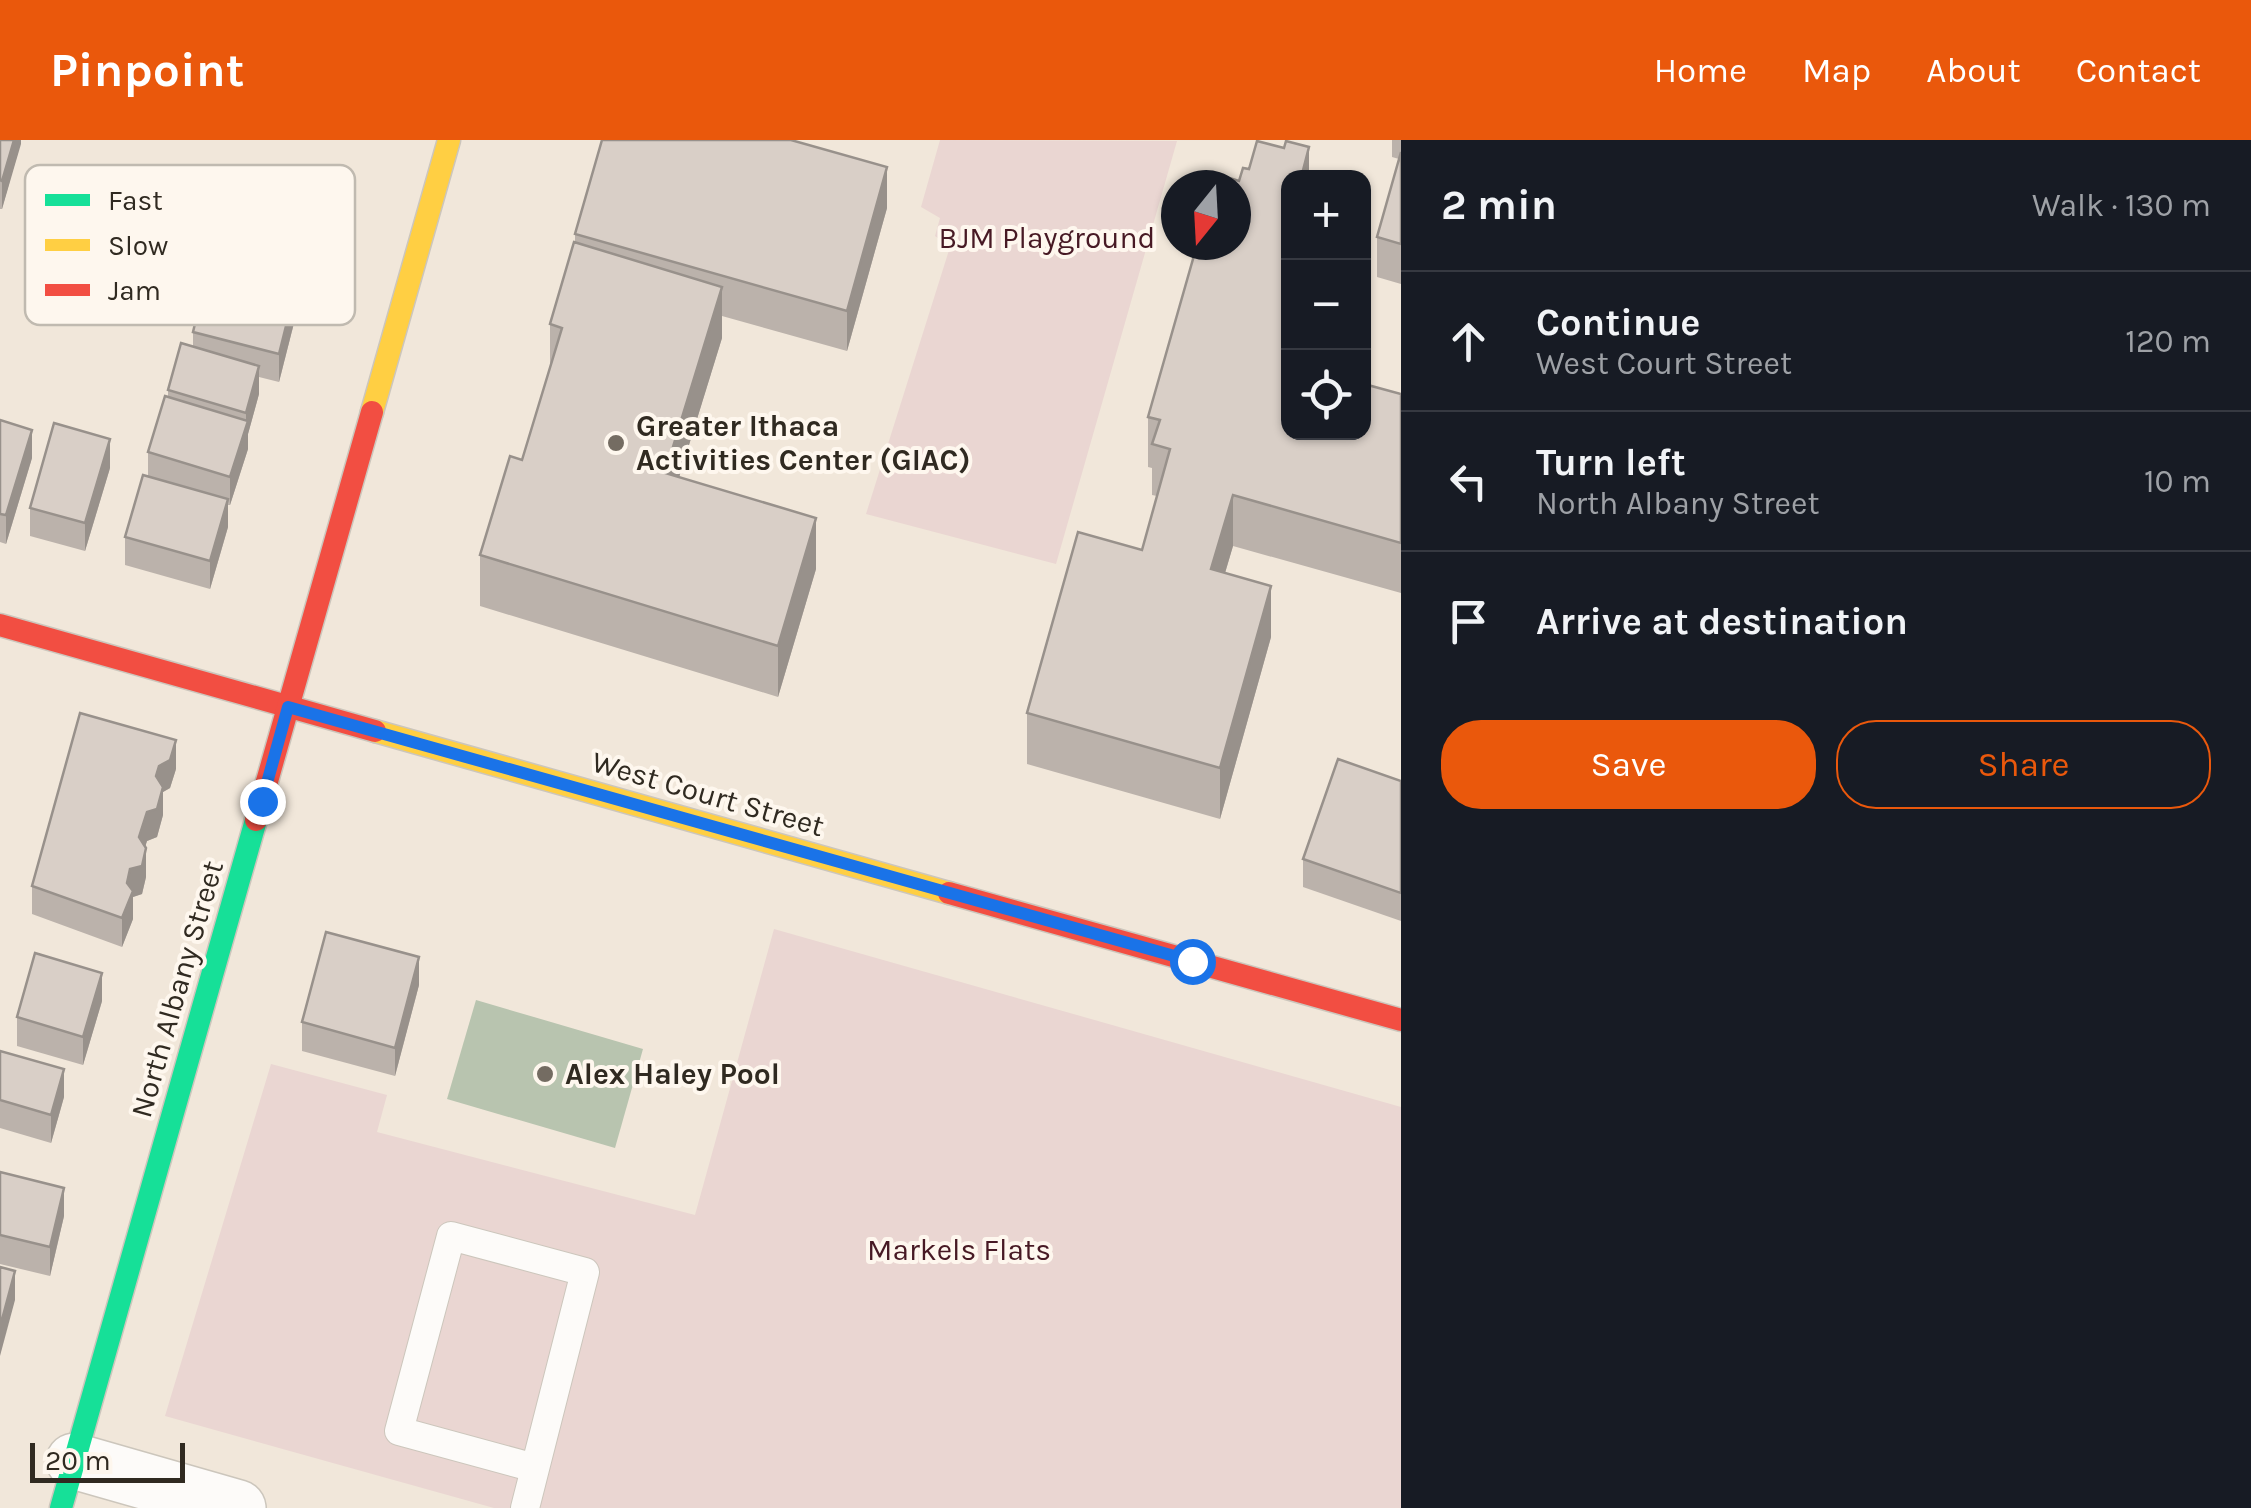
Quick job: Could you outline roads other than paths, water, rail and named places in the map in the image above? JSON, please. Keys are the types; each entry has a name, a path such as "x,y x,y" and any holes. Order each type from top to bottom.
{"street":[{"name":"North Albany Street","path":"67,1485 449,140"},
{"name":"West Court Street","path":"0,625 1401,1020"},
{"path":"67,1485 238,1508"}],"lane":[{"path":"525,1508 585,1272 451,1236 399,1431 535,1468"}],"place":[{"name":"Greater Ithaca Activities Center (GIAC)","path":"616,443"},
{"name":"Alex Haley Pool","path":"545,1074"}],"park label":[{"name":"BJM Playground","path":"1047,238"},
{"name":"Markels Flats","path":"959,1250"}]}
